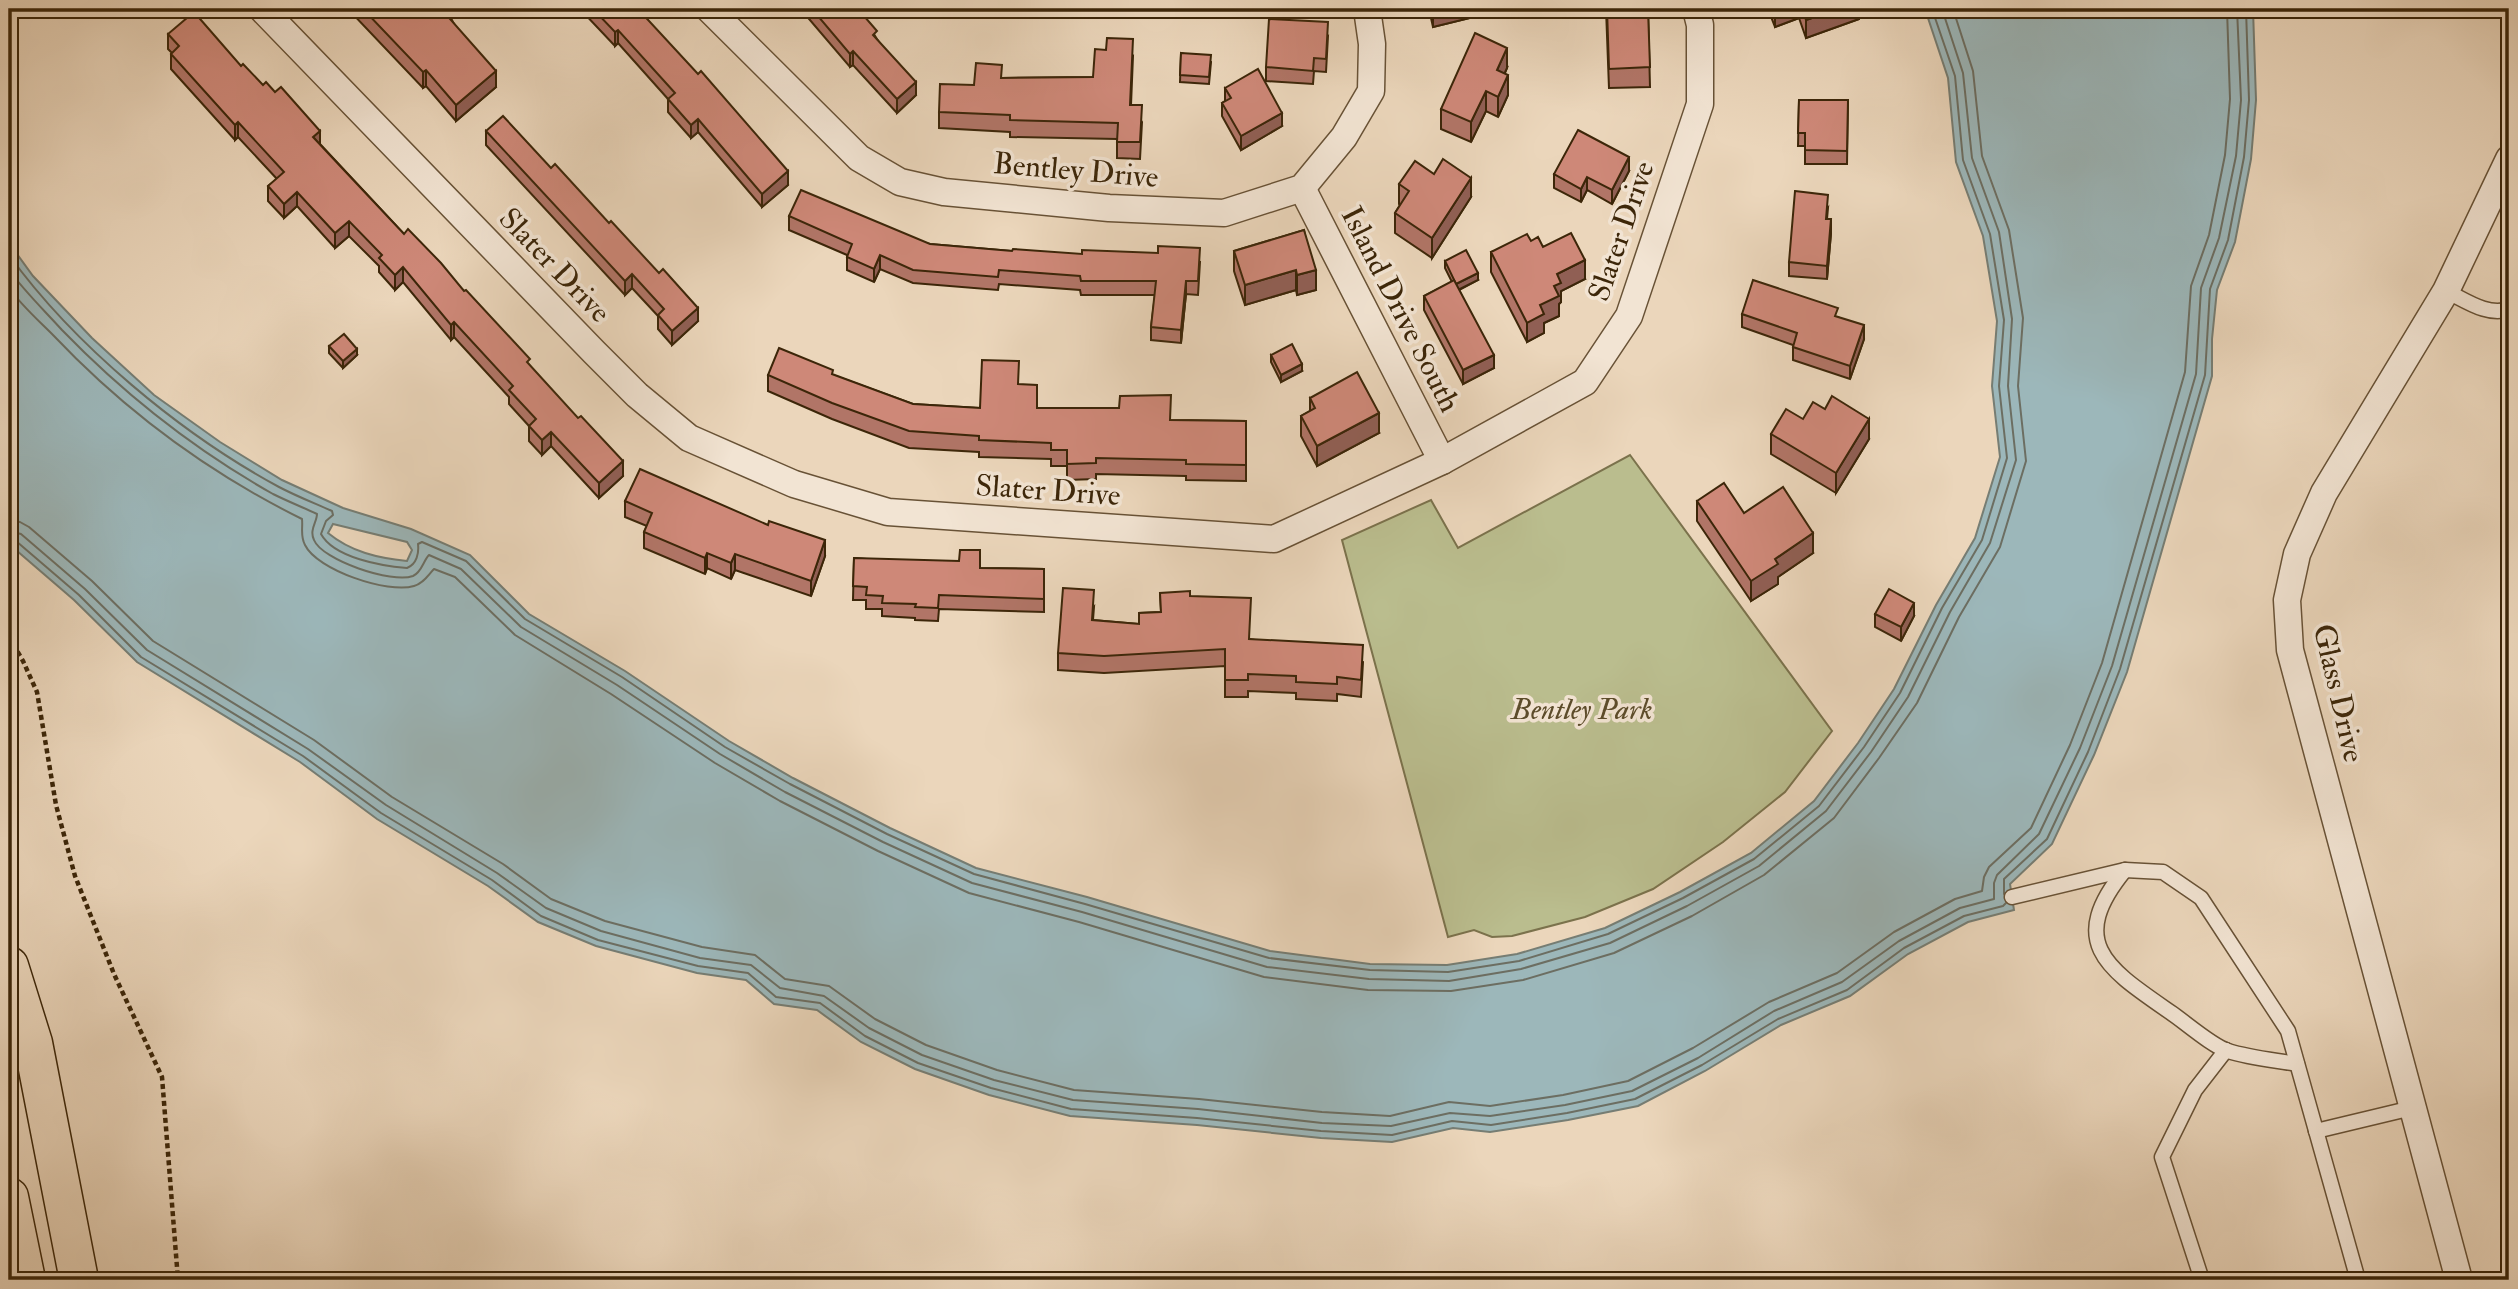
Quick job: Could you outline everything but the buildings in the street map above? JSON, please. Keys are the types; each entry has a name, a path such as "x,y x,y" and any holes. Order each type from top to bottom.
{"highway":[{"path":"9,966 95,1250 100,1280"},
{"path":"33,1043 79,1280"},
{"path":"9,1197 26,1280"}],"street":[{"name":"Slater Drive","path":"262,9 638,395 689,438 794,484 888,512 1274,539 1442,461 1585,382 1629,316 1700,104 1700,24 1696,9"},
{"name":"Bentley Drive","path":"709,9 859,158 900,181 944,192 1082,206 1224,213 1302,188"},
{"path":"1302,188 1343,137 1371,91 1372,44 1367,9"},
{"name":"Glass Drive","path":"2459,1280 2290,649 2287,600 2297,554 2324,493 2446,291 2509,159"},
{"name":"Island Drive South","path":"1302,188 1442,461"}],"lane":[{"path":"2446,291 2487,311 2509,309"},
{"path":"2012,897 2125,870 2163,872 2201,898 2288,1031 2358,1280"},
{"path":"2125,870 2106,892 2099,912 2098,939 2104,960 2123,979 2226,1050 2297,1064"},
{"path":"2202,1280 2162,1157 2195,1090 2226,1050"},
{"path":"2316,1131 2412,1108"}],"path":[{"path":"9,637 37,692 56,805 75,876 114,974 162,1077 178,1280"}],"green space":[{"name":"Bentley Park","path":"1630,455 1832,731 1785,792 1723,842 1653,889 1585,917 1512,936 1492,937 1474,930 1448,937 1342,540 1431,500 1458,548"}],"water":[{"path":"1925,9 2253,9 2256,100 2251,159 2235,242 2217,290 2212,339 2212,376 2127,672 2094,755 2052,844 2010,884 2014,910 1968,922 1908,954 1850,996 1781,1025 1705,1071 1638,1106 1490,1132 1453,1128 1392,1142 1070,1116 989,1095 915,1069 861,1042 817,1010 774,1004 746,980 697,973 596,946 538,922 488,886 377,819 300,762 137,662 74,600 9,544 9,243 33,276 92,338 154,395 220,442 282,480 343,508 411,529 470,555 529,614 625,671 729,741 793,778 890,828 976,868 1087,897 1270,951 1370,964 1447,965 1517,954 1605,928 1680,892 1751,853 1814,801 1894,689 1936,605 1975,538 2000,457 1992,386 1997,321 1983,236 1956,162 1948,78","holes":["333,524 407,542 412,550 407,561 365,553 328,533"]}]}
